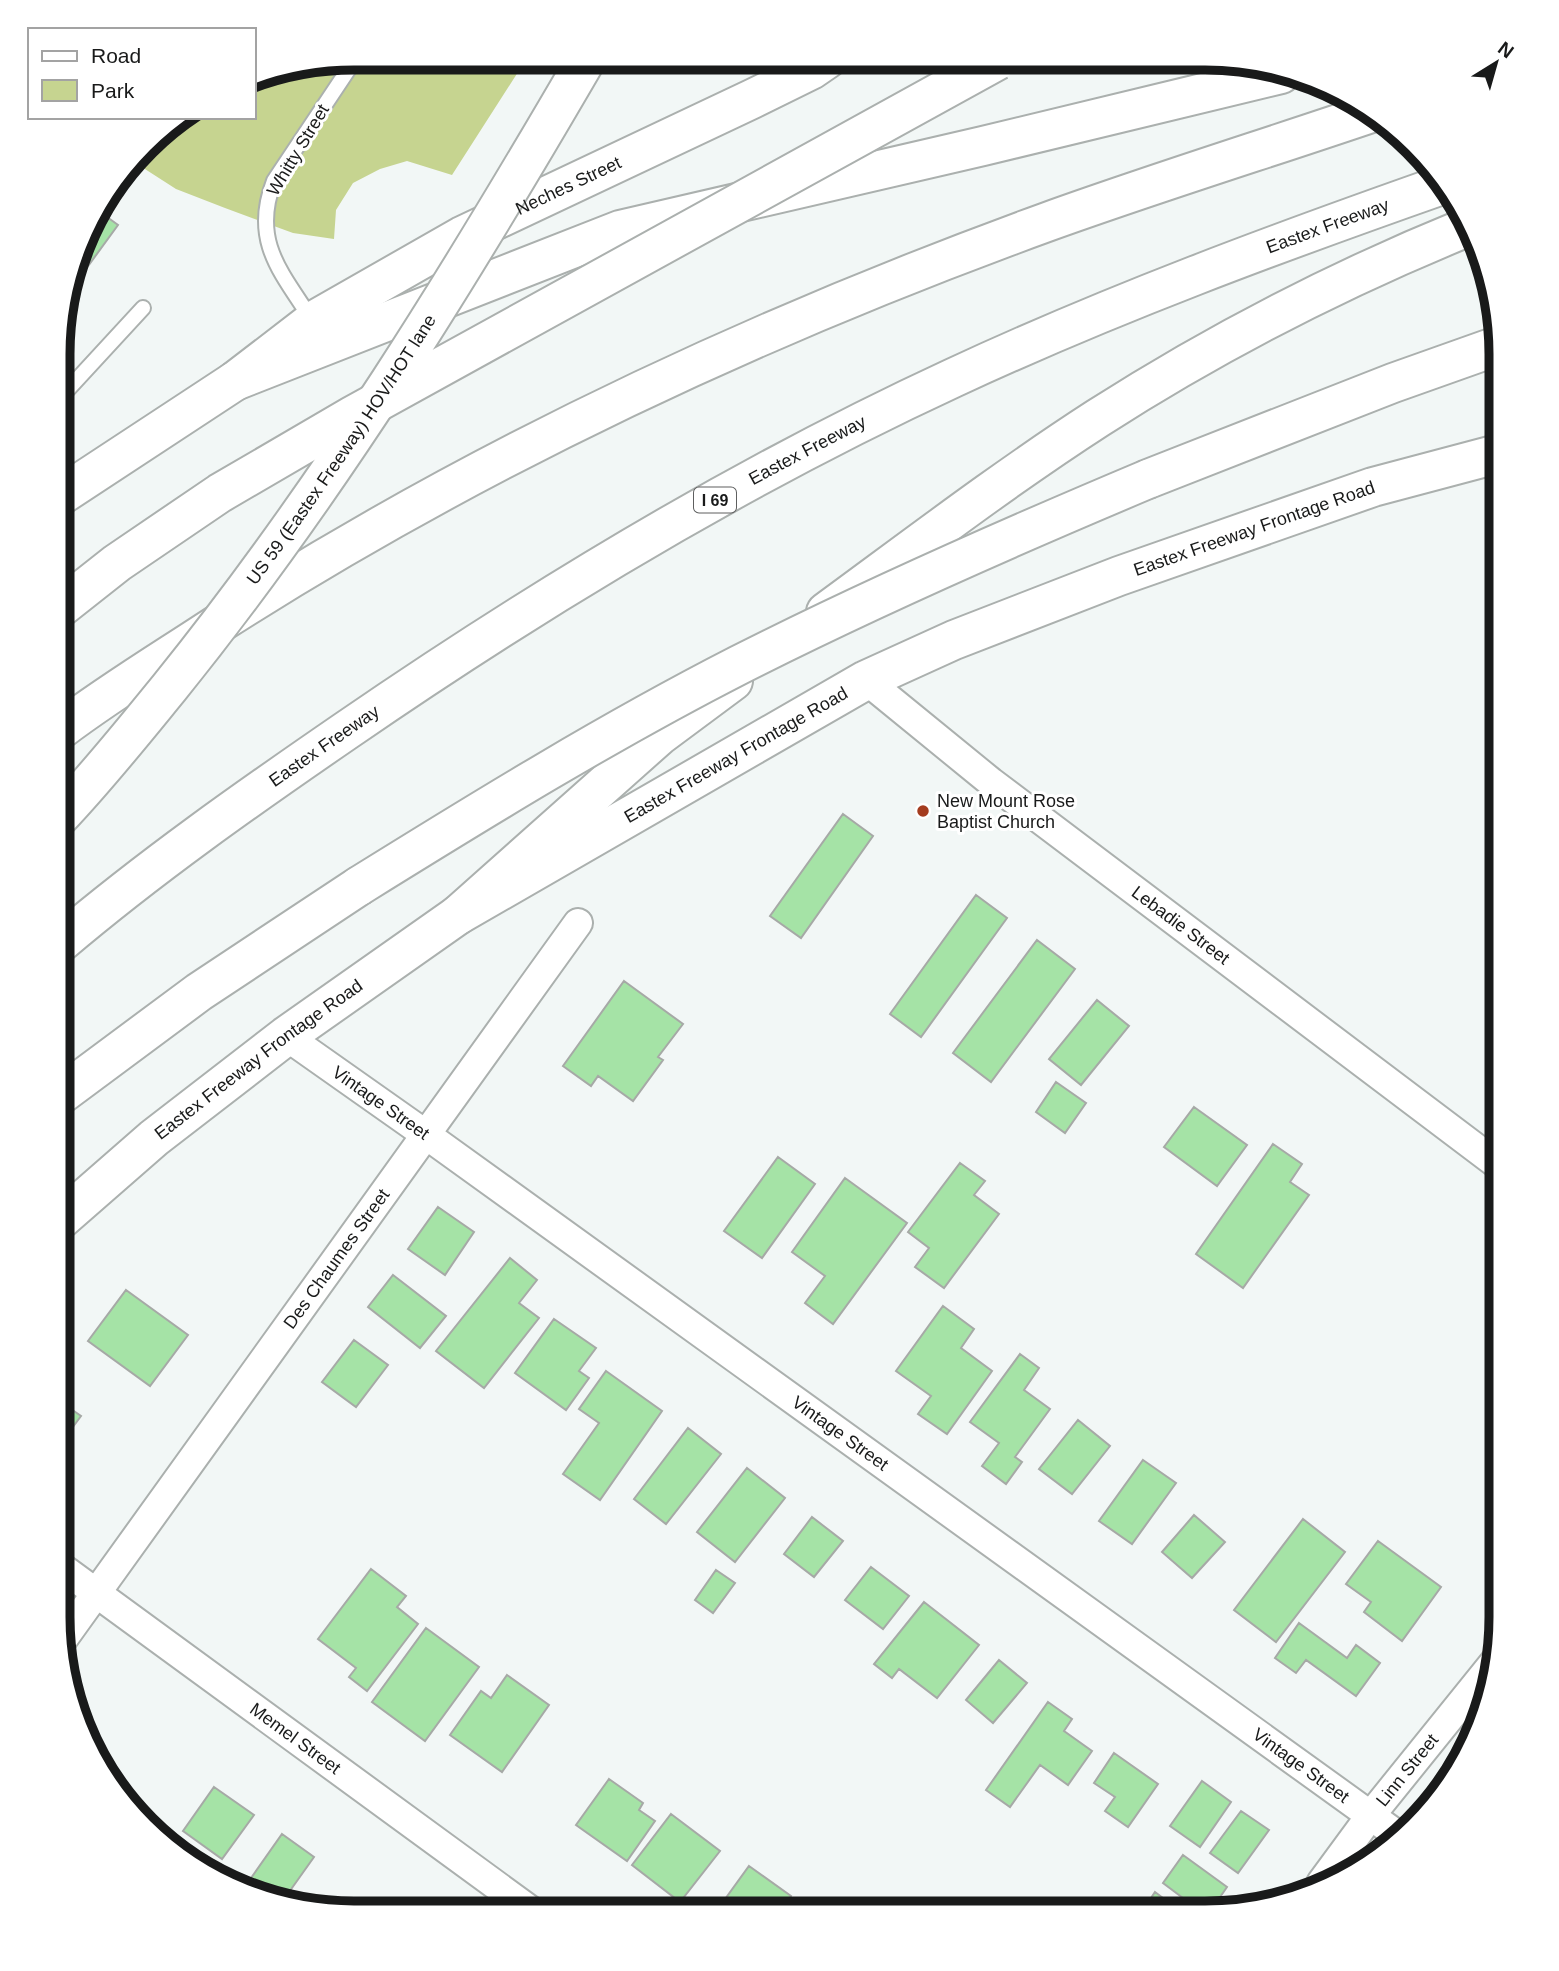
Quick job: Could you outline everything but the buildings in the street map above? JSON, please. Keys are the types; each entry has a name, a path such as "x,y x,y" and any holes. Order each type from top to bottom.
{"main road":[{"name":"US 59 (Eastex Freeway) HOV/HOT lane","path":"70,805 208,640 315,495 443,301 580,70"},
{"name":"Neches Street","path":"313,321 462,236 811,70"},
{"path":"70,600 117,563 220,493 352,415 980,70"},
{"path":"235,381 620,230 1268,77"},
{"path":"70,723 291,577 397,515 587,417 839,303 1035,227 1361,117"},
{"name":"Eastex Freeway","path":"70,935 215,821 404,690 606,563 725,495 840,433 953,378 1061,330 1320,228 1435,188"},
{"path":"458,915 659,736 928,537 1099,418 1184,367 1264,324 1357,276 1461,230"},
{"path":"70,489 235,381 313,321"},
{"path":"70,1088 199,992 359,886 594,744 737,666 962,558 1148,479 1393,383 1489,349"},
{"name":"Eastex Freeway Frontage Road","path":"70,1211 154,1138 286,1036 458,915 866,680 954,640 1132,571 1373,487 1489,456"}],"street":[{"name":"Lebadie Street","path":"866,680 990,782 1489,1158"},
{"name":"Des Chaumes Street","path":"71,1628 578,923"},
{"name":"Vintage Street","path":"286,1036 1393,1831"},
{"name":"Memel Street","path":"70,1574 518,1901"},
{"name":"Linn Street","path":"1328,1873 1371,1815 1483,1676"}],"lane":[{"name":"Whitty Street","path":"313,321 278,268 266,235 265,203 274,181 348,70"},
{"path":"70,386 143,308"}],"green space":[{"path":"519,70 452,175 407,161 380,169 353,183 336,210 334,239 293,233 176,189 141,166 167,140 195,119 256,119 256,88 263,85 317,72"}],"place":[{"name":"New Mount Rose Baptist Church","path":"923,811"}]}
